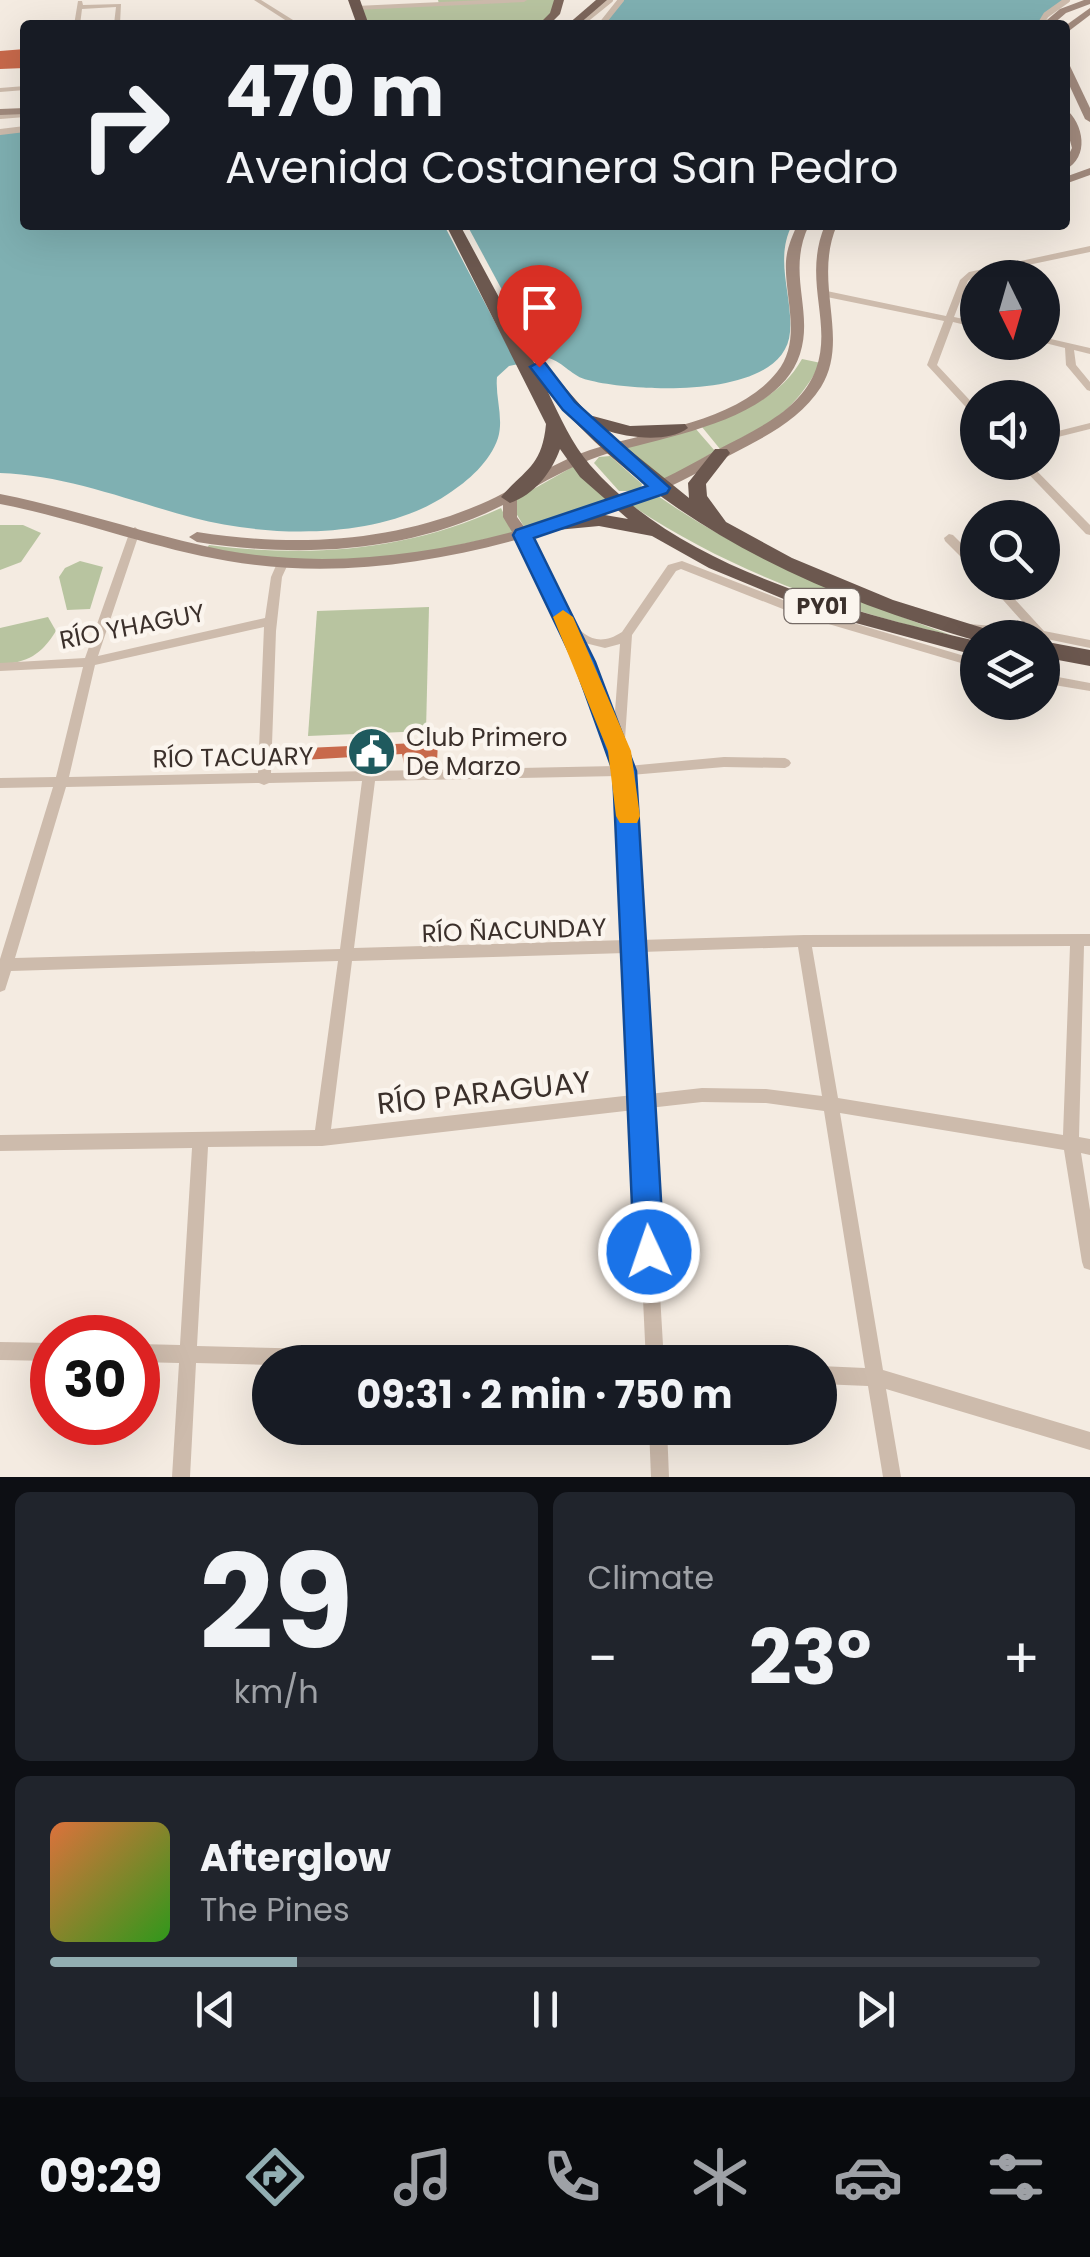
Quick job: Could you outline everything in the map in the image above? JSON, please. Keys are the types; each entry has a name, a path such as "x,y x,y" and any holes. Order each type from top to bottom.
{"highway":[{"name":"PY01","path":"459,230 534,368 555,421 622,502 717,564 834,611 960,644"},
{"name":"PY01","path":"534,368 614,448 651,492 743,543 960,629"},
{"path":"569,406 594,423 617,430 679,428"},
{"path":"510,496 545,468 553,448 555,421"},
{"path":"721,453 697,482 698,497 710,514 830,573 849,588"},
{"path":"543,528 582,521 614,521 642,526 677,541"},
{"path":"1060,648 1090,658"},
{"path":"1060,664 1090,670"}],"main road":[{"path":"578,20 602,0"},
{"path":"1050,20 1088,0"},
{"path":"1070,27 1090,11"},
{"path":"1070,77 1090,119"},
{"path":"1070,124 1080,149 1070,161"},
{"path":"0,491 216,541 290,546 343,544 412,533 464,517 585,457 743,405 785,372 797,348 792,250 801,230"},
{"path":"0,499 224,555 282,564 395,563 522,535 651,492 784,417 813,390 828,354 819,264 829,230"},
{"path":"510,496 510,517 522,535"}],"street":[{"path":"256,0 290,20"},
{"path":"355,4 524,0"},
{"path":"585,20 610,0"},
{"path":"605,20 621,0"},
{"path":"1044,20 1068,0"},
{"path":"80,4 119,5 117,20"},
{"path":"1070,132 1077,150 1070,158"},
{"path":"960,396 932,366 964,280 972,274 1090,249"},
{"path":"822,293 960,321"},
{"path":"1060,344 1090,351"},
{"path":"1069,346 1071,365 1090,388"},
{"path":"1060,434 1090,426"},
{"path":"1040,480 1090,531"},
{"path":"0,984 62,782 90,662 135,532"},
{"path":"522,535 569,629 624,771 654,1345"},
{"path":"949,538 960,549"},
{"path":"264,780 276,571 282,564"},
{"path":"569,629 595,644 617,642 672,568 682,565 802,612 960,659"},
{"path":"1007,600 1023,620"},
{"name":"RÍO YHAGUY","path":"0,667 90,662 272,622"},
{"path":"956,628 960,629"},
{"path":"619,751 626,634"},
{"path":"1060,643 1090,644"},
{"path":"1060,681 1090,687"},
{"name":"RÍO TACUARY","path":"0,783 369,778 647,770 724,762 785,763"},
{"path":"322,1138 369,778"},
{"path":"1084,939 1071,1143 1090,1262"},
{"name":"RÍO ÑACUNDAY","path":"3,965 804,942 1084,939"},
{"path":"804,942 892,1477"},
{"name":"RÍO PARAGUAY","path":"0,1143 322,1138 736,1095 830,1104 1090,1148"},
{"path":"182,1477 200,1142"},
{"path":"0,1352 30,1352"},
{"path":"160,1353 252,1356"},
{"path":"837,1376 876,1378 1090,1441"},
{"path":"659,1445 660,1477"}],"green space":[{"path":"438,0 559,0 546,20 361,20 356,8 439,4"},
{"path":"802,359 821,363 790,406 767,424 720,449 702,427 771,394"},
{"path":"695,428 715,451 659,485 621,449"},
{"path":"610,456 642,484 640,491 619,491 594,463 599,457"},
{"path":"576,465 615,503 526,530 513,508 514,500"},
{"path":"658,496 763,557 837,591 951,635 867,613 785,585 706,549 631,505"},
{"path":"501,508 513,533 386,561 279,560 207,548 358,548 430,534"},
{"path":"0,525 23,525 41,533 21,562 0,570"},
{"path":"80,561 103,567 90,609 67,610 59,577 65,568"},
{"path":"429,607 426,731 308,736 317,611"},
{"path":"48,617 56,631 39,652 0,665 0,628"}],"water":[{"path":"624,0 1064,0 1040,20 606,20"},
{"path":"20,132 20,230 790,230 784,265 790,332 782,354 763,370 736,381 704,386 609,384 582,378 548,358 509,366 497,377 498,438 478,470 456,489 421,509 358,527 290,531 224,525 74,484 0,473 0,134"}],"pier":[{"path":"447,230 470,230 542,364 519,368"}],"building":[{"path":"20,49 20,68 0,69 0,51"},
{"name":"Club Primero De Marzo","path":"438,742 437,762 404,764 402,754 303,760 306,748"}],"slow traffic":[{"path":"563,617 611,726 624,771 628,816"}],"place":[{"name":"Club Primero De Marzo","path":"371,751"}],"route":[{"path":"539,367 569,406 660,488 522,535 584,662 611,726 624,771 649,1252"}]}
